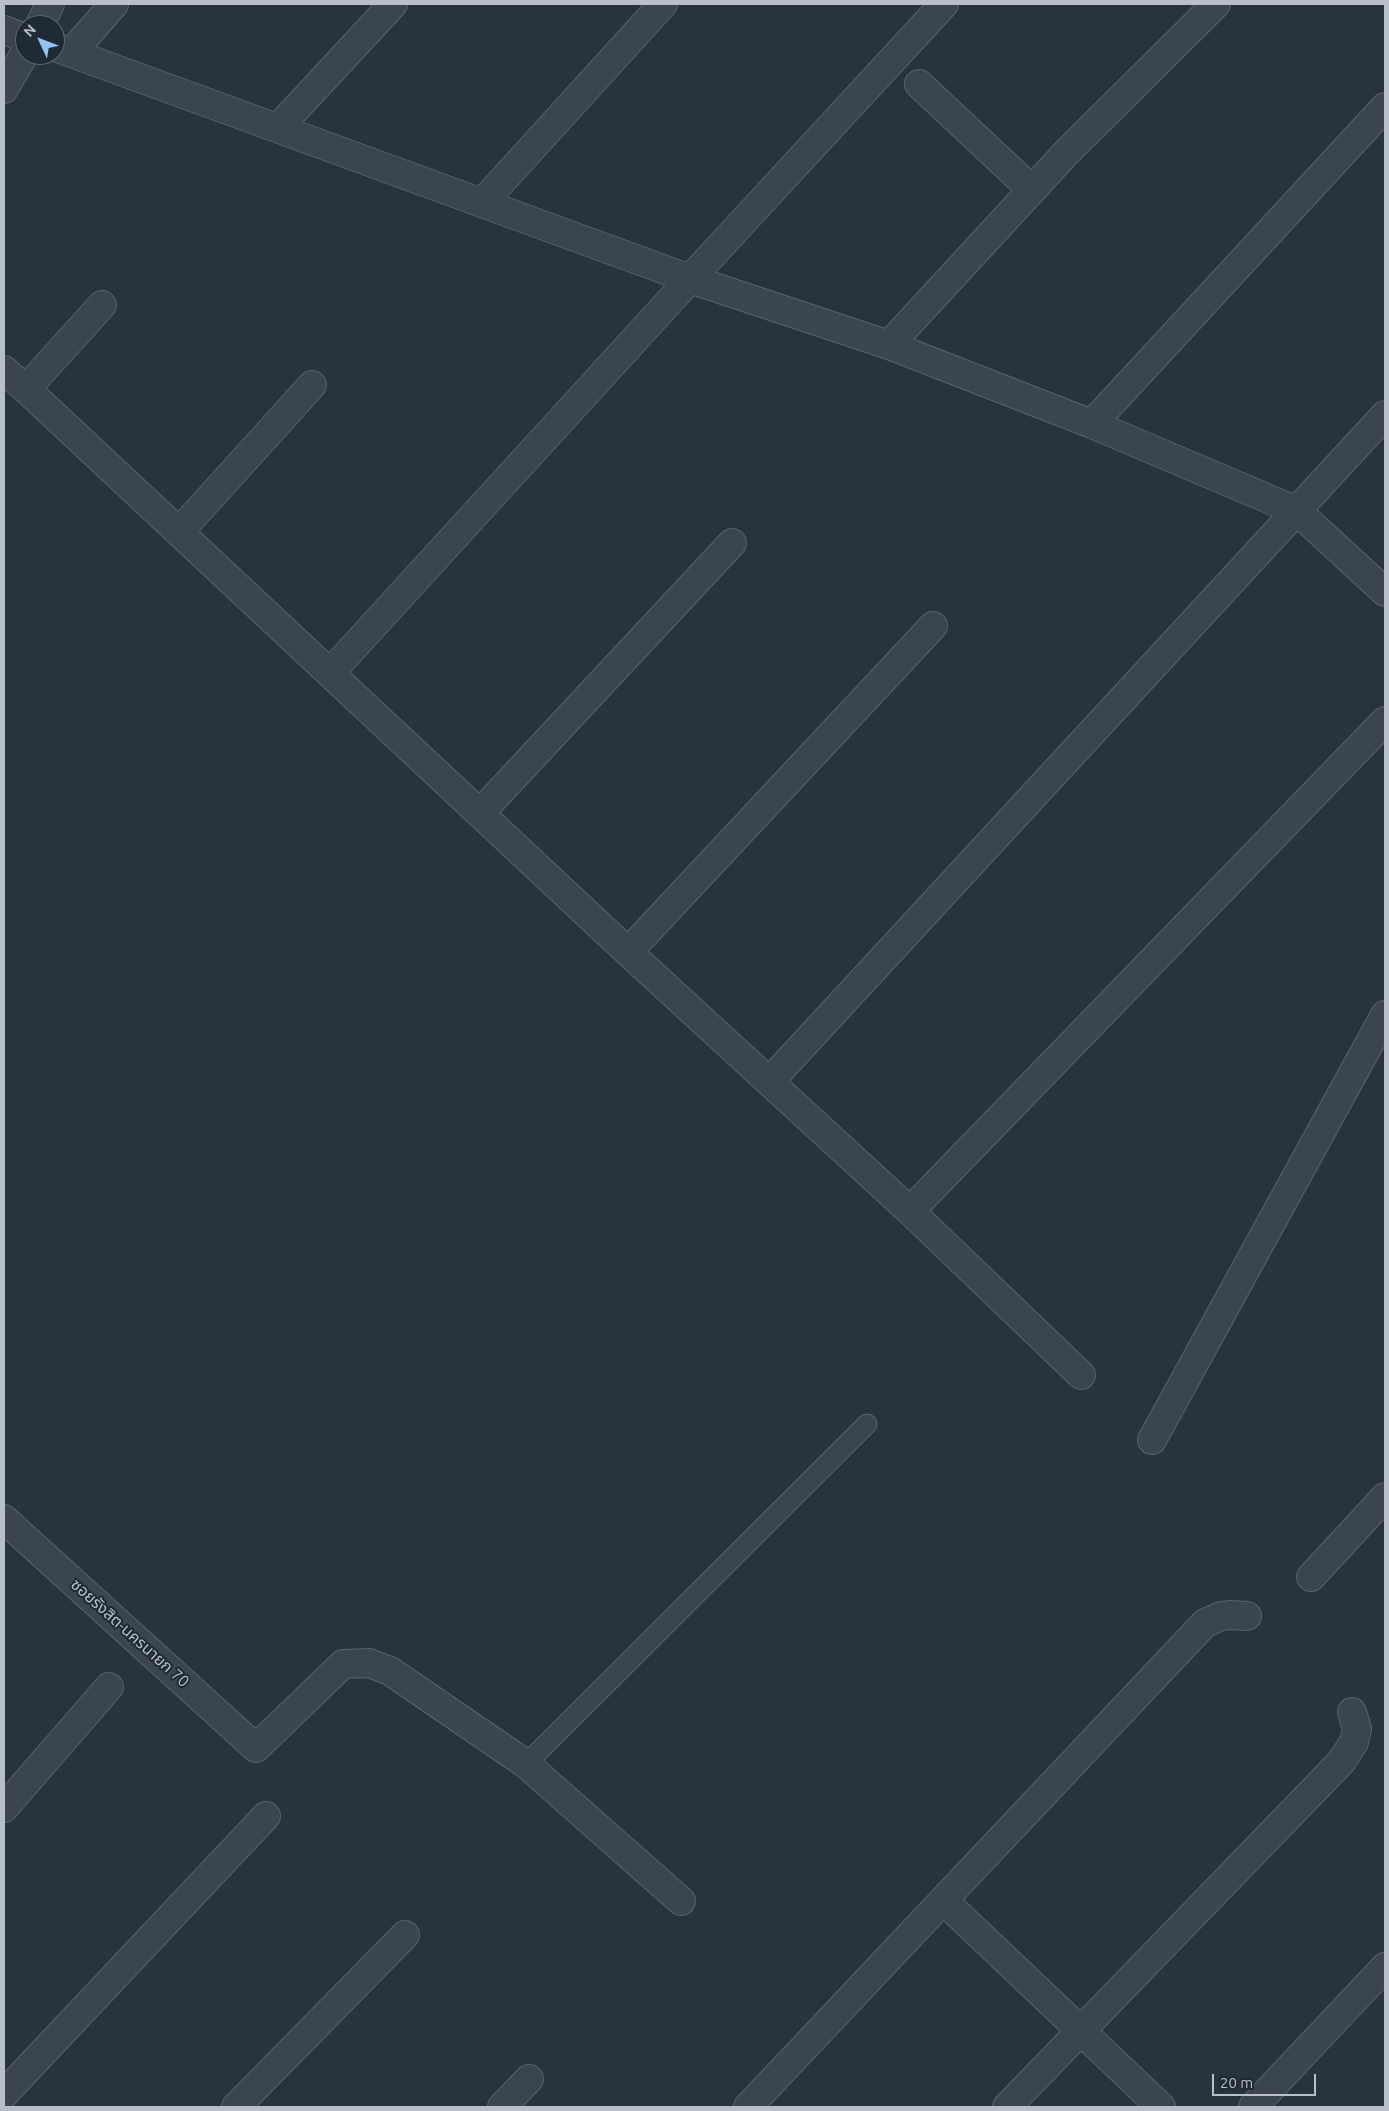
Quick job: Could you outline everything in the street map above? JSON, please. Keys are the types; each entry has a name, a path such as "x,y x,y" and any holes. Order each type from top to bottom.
{"street":[{"path":"65,48 114,4"},
{"path":"278,128 392,4"},
{"path":"482,202 663,4"},
{"path":"330,673 944,4"},
{"path":"889,346 1032,190 1216,4"},
{"path":"65,51 690,279 889,346 1092,424 1298,511 1385,592"},
{"path":"4,89 18,65"},
{"path":"919,84 1032,190"},
{"path":"1092,424 1385,107"},
{"path":"26,389 102,305"},
{"path":"4,370 628,952 910,1211 1081,1375"},
{"path":"179,532 312,386"},
{"path":"770,1081 1385,415"},
{"path":"480,813 732,543"},
{"path":"628,952 932,626"},
{"path":"910,1211 1385,721"},
{"path":"1152,1440 1385,1014"},
{"path":"1311,1577 1385,1497"},
{"name":"ซอยรังสิต-นครนายก 70","path":"4,1519 256,1748 343,1664 369,1662 390,1671 526,1764"},
{"path":"748,2107 1205,1623 1221,1616 1247,1616"},
{"path":"4,1808 109,1687"},
{"path":"1007,2107 1341,1762 1354,1742 1356,1729 1352,1712"},
{"path":"526,1764 680,1901"},
{"path":"4,2094 266,1816"},
{"path":"944,1901 1161,2107"},
{"path":"236,2107 405,1935"},
{"path":"1253,2107 1385,1967"},
{"path":"502,2107 529,2079"}],"lane":[{"path":"526,1764 866,1424"}]}
